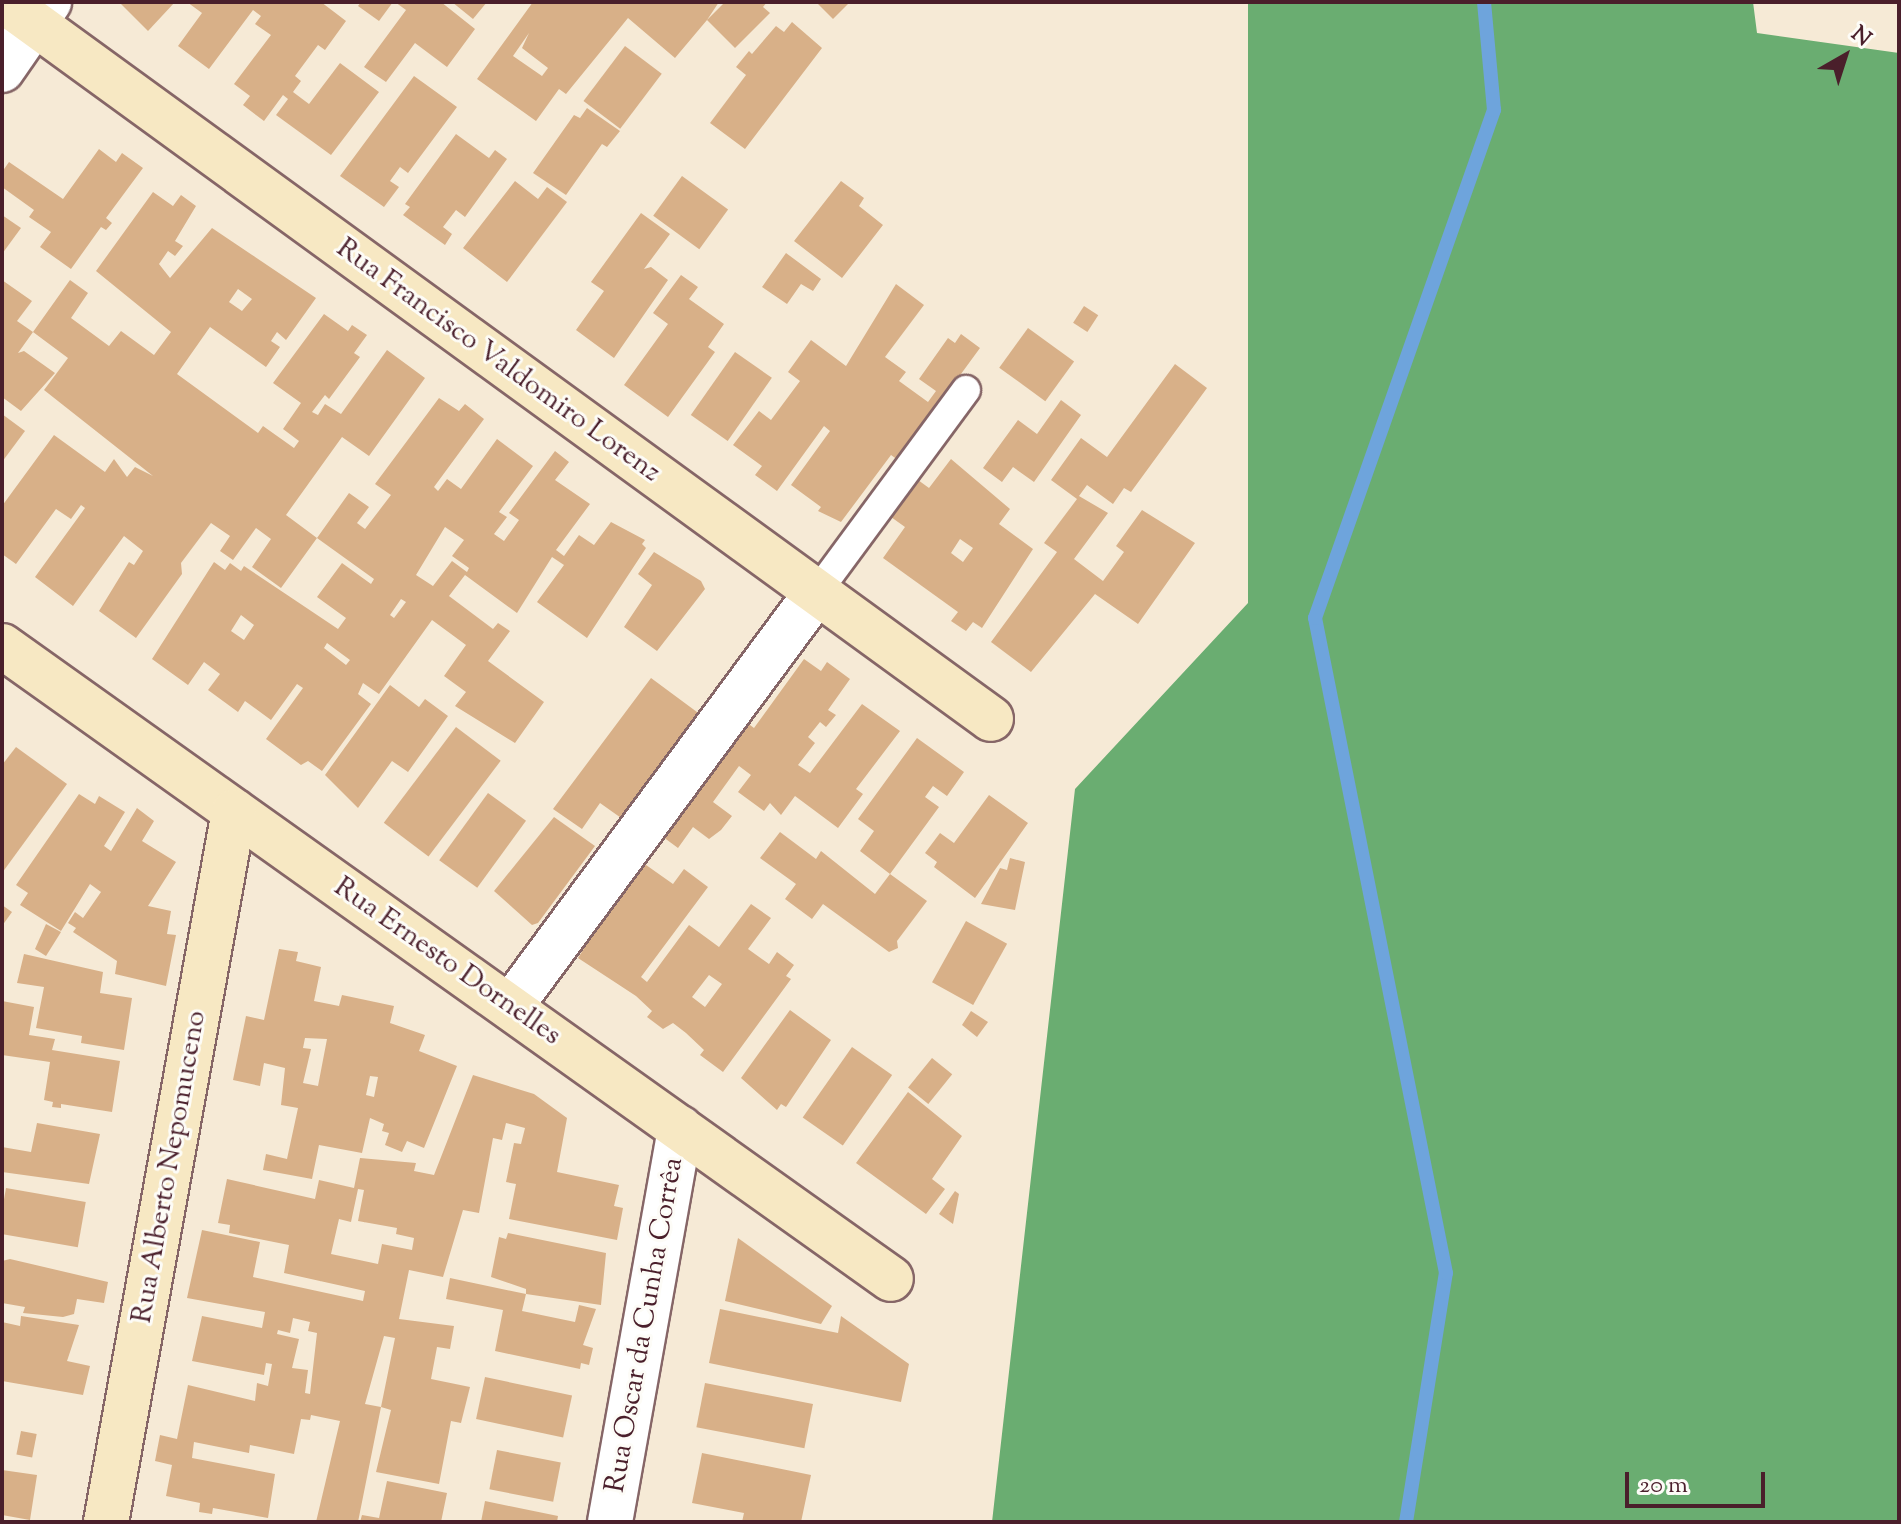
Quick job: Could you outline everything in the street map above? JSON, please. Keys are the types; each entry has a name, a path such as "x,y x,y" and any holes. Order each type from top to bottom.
{"street":[{"path":"2,70 29,9"},
{"name":"Rua Francisco Valdomiro Lorenz","path":"29,9 991,719"},
{"path":"510,1007 817,592"},
{"name":"Rua Ernesto Dornelles","path":"2,646 891,1279"},
{"name":"Rua Alberto Nepomuceno","path":"106,1522 234,811"},
{"name":"Rua Oscar da Cunha Corrêa","path":"610,1522 680,1128"}],"lane":[{"path":"817,592 966,390"}],"green space":[{"path":"1248,2 1753,2 1757,33 1899,53 1899,1522 992,1522 1075,789 1248,603"}],"building":[{"path":"119,2 175,2 148,31"},
{"path":"187,2 321,2 346,21 325,50 318,45 295,76 301,81 293,92 309,104 340,63 379,92 331,155 276,115 288,99 283,95 264,121 243,105 250,96 234,84 271,35 255,24 261,16 253,10 209,69 178,46 202,13"},
{"path":"361,2 393,2 379,21 358,6"},
{"path":"395,2 441,2 475,29 447,67 415,43 386,82 364,67 406,10"},
{"path":"452,2 487,2 473,19"},
{"path":"533,2 719,2 675,58 628,18 566,94 559,89 536,121 477,79","holes":["529,33 522,48 548,68 542,76 513,56"]},
{"path":"725,2 767,2 763,7 770,13 735,48 707,20"},
{"path":"816,2 850,2 833,19"},
{"path":"792,22 822,48 745,149 710,123 746,75 736,67 776,26 784,32"},
{"path":"625,46 662,74 620,129 583,101"},
{"path":"414,76 457,107 408,173 400,167 390,181 399,187 384,207 340,176"},
{"path":"587,108 620,131 607,147 602,144 566,195 533,173 574,115 580,118"},
{"path":"456,134 489,158 495,150 507,159 465,217 456,210 443,227 452,234 445,245 403,215 410,207 405,204"},
{"path":"99,149 116,162 122,153 143,168 106,218 112,223 106,230 101,227 71,269 40,247 51,232 29,217 34,210 2,187 2,172 9,162 63,199"},
{"path":"682,176 728,210 699,249 653,216"},
{"path":"515,181 538,199 547,187 567,202 507,282 463,248"},
{"path":"841,181 864,198 859,206 883,225 842,278 794,241"},
{"path":"153,192 173,206 181,195 196,206 175,241 183,246 175,256 168,251 159,264 170,278 212,228 316,298 286,340 277,332 271,341 280,347 266,367 210,327 177,374 258,433 263,426 294,448 299,441 283,429 301,403 273,383 324,314 348,331 352,325 367,335 354,353 360,357 329,399 325,395 312,412 318,415 325,404 341,414 387,350 425,378 369,456 342,437 286,515 317,538 281,588 252,567 271,539 256,528 233,560 220,551 230,536 211,523 181,563 182,574 136,638 99,611 129,562 134,565 143,551 124,536 73,606 35,577 85,508 81,505 71,519 56,509 16,564 2,554 2,506 54,435 105,472 114,459 127,477 135,467 153,476 44,390 68,358 33,332 70,280 88,293 71,318 109,346 121,331 154,355 171,332 96,271","holes":["238,289 252,299 242,311 229,302"]},
{"path":"641,213 670,234 644,269 651,267 668,280 614,358 576,330 604,291 591,282"},
{"path":"2,215 21,228 2,254"},
{"path":"786,253 821,279 813,291 801,284 787,304 762,287"},
{"path":"681,275 698,287 689,299 724,324 708,347 715,352 668,417 624,385 668,324 653,313"},
{"path":"2,280 32,301 17,321 33,332 18,353 24,351 55,373 21,411 2,397"},
{"path":"896,284 924,305 885,357 906,372 899,381 928,402 936,391 919,379 948,338 955,343 961,334 980,348 898,460 891,455 841,522 818,511 821,507 791,485 830,431 824,426 777,491 755,475 762,466 733,445 759,411 771,420 800,381 788,372 811,340 846,366"},
{"path":"1084,306 1098,315 1087,332 1073,323"},
{"path":"1028,328 1074,362 1045,401 999,368"},
{"path":"735,352 772,378 728,441 691,415"},
{"path":"1175,364 1207,388 1131,492 1124,488 1113,504 1087,485 1079,496 1108,513 1074,559 1103,581 1124,552 1116,546 1142,510 1195,543 1138,624 1095,594 1031,672 991,642 1057,552 1044,543 1077,499 1051,480 1081,438 1107,457"},
{"path":"439,398 459,411 465,404 484,419 434,487 438,491 447,479 461,489 497,439 533,466 499,512 507,517 494,534 504,541 519,520 509,513 555,451 569,462 555,480 590,504 556,550 564,556 579,535 594,545 611,522 645,540 642,544 646,548 587,638 537,602 564,565 552,557 517,613 465,575 449,596 493,629 498,623 510,631 488,661 544,702 515,743 455,706 466,692 444,676 466,645 432,620 379,694 363,683 358,694 371,704 322,771 308,761 301,765 266,739 303,688 297,684 271,720 245,701 238,712 208,690 220,674 204,662 188,685 152,659 214,562 225,570 230,563 241,571 244,566 338,629 346,618 317,597 342,563 371,584 374,579 317,538 349,493 369,507 357,523 365,529 391,495 375,484","holes":["445,527 464,540 452,556 469,568 467,572 452,561 433,586 416,575","401,599 406,602 394,618 390,615","241,615 254,625 244,640 231,631","327,643 350,660 346,665 324,648"]},
{"path":"1061,400 1081,415 1034,482 1013,467 1002,482 983,468 1018,420 1037,434"},
{"path":"2,414 25,431 2,462"},
{"path":"951,459 1010,509 999,524 1033,549 982,628 973,622 966,631 951,621 958,612 883,558 905,527 891,517 918,480 929,488","holes":["960,539 973,548 963,562 951,553"]},
{"path":"654,552 701,581 705,589 657,651 624,627 652,585 638,574"},
{"path":"804,659 821,671 827,662 850,679 828,710 836,715 826,727 820,722 808,737 815,743 798,765 810,773 862,704 900,731 856,789 863,794 838,828 795,796 781,815 770,803 764,811 738,792 751,775 739,766 713,802 732,816 721,830 709,839 693,827 678,848 659,834 742,719 754,728"},
{"path":"651,678 701,715 631,825 600,803 582,829 553,809"},
{"path":"390,685 419,707 425,699 448,716 408,772 392,761 358,808 325,775"},
{"path":"456,727 501,761 429,857 384,823"},
{"path":"917,738 964,772 947,796 933,786 925,797 939,807 890,874 860,851 874,831 858,819"},
{"path":"16,747 67,784 2,873 2,765"},
{"path":"488,793 526,821 477,888 439,860"},
{"path":"79,794 95,804 99,796 125,812 104,846 111,851 137,808 154,821 142,841 176,862 148,906 171,911 167,934 176,935 166,986 115,974 117,961 73,932 76,928 68,923 75,912 83,918 101,892 90,884 61,931 20,905 28,893 16,885"},
{"path":"989,795 1028,823 975,898 934,867 937,862 925,853 940,833 954,843"},
{"path":"554,817 595,846 538,923 532,925 494,891"},
{"path":"780,832 816,859 821,851 875,894 890,874 927,901 897,941 898,948 889,952 823,904 812,919 785,899 796,884 760,858"},
{"path":"1010,858 1025,862 1015,910 981,904 1000,868 1007,870"},
{"path":"639,860 673,884 684,869 708,887 641,977 647,982 689,925 719,947 751,904 771,918 748,949 769,964 777,952 794,965 786,976 791,979 723,1072 700,1055 704,1050 686,1033 673,1023 663,1029 647,1017 652,1011 636,996 578,958","holes":["709,975 722,984 705,1007 692,997"]},
{"path":"2,905 12,912 2,926"},
{"path":"966,921 1007,944 973,1005 932,982"},
{"path":"46,924 61,932 46,956 35,949"},
{"path":"279,949 298,952 296,961 321,967 314,1001 339,1006 342,995 394,1006 390,1023 425,1035 419,1051 457,1066 424,1148 407,1141 402,1152 385,1145 389,1133 382,1131 384,1124 370,1118 362,1153 319,1145 312,1179 263,1170 266,1154 287,1159 298,1108 281,1105 285,1068 264,1063 260,1086 233,1080 246,1016 264,1020","holes":["305,1038 327,1039 318,1086 303,1083 311,1049 303,1048","370,1076 378,1077 374,1097 366,1095"]},
{"path":"24,954 103,972 100,993 132,998 124,1050 81,1043 82,1036 36,1028 44,987 17,983"},
{"path":"2,1001 34,1007 29,1035 55,1039 52,1050 120,1061 112,1112 61,1104 61,1108 52,1107 53,1102 44,1100 50,1062 2,1055"},
{"path":"790,1010 831,1040 786,1107 781,1104 777,1110 741,1078"},
{"path":"971,1011 988,1022 977,1037 962,1025"},
{"path":"852,1047 892,1075 843,1146 803,1117"},
{"path":"932,1058 952,1074 928,1104 908,1088"},
{"path":"473,1075 534,1094 567,1118 557,1172 619,1185 614,1206 623,1208 617,1240 509,1219 516,1184 506,1182 514,1143 521,1144 525,1128 506,1123 502,1140 493,1138 479,1213 463,1210 443,1277 409,1270 399,1319 454,1326 450,1349 437,1347 431,1379 470,1387 461,1423 451,1421 439,1484 376,1472 391,1410 381,1407 358,1522 316,1522 340,1421 311,1415 310,1420 301,1419 294,1454 250,1445 249,1453 194,1442 192,1458 275,1474 268,1518 213,1508 212,1514 199,1512 200,1503 166,1496 172,1465 155,1461 160,1435 177,1439 188,1385 255,1401 257,1383 268,1386 272,1364 266,1363 264,1375 192,1361 202,1316 262,1328 265,1312 187,1298 202,1230 260,1242 253,1277 363,1301 365,1291 284,1273 289,1245 229,1233 230,1225 218,1223 227,1179 315,1199 319,1180 354,1188 360,1158 416,1163 414,1171 434,1175","holes":["358,1189 364,1190 358,1221 397,1228 396,1234 414,1238 412,1250 382,1244 378,1264 331,1254 339,1219 351,1222","293,1318 310,1322 308,1331 317,1333 310,1394 305,1393 308,1370 292,1368 299,1339 277,1334 278,1330 290,1333","384,1336 395,1338 381,1407 365,1404"]},
{"path":"908,1092 962,1136 932,1179 945,1189 926,1214 856,1163"},
{"path":"37,1123 100,1134 89,1184 2,1172 2,1147 31,1152"},
{"path":"6,1188 86,1202 78,1247 2,1234"},
{"path":"955,1191 959,1194 953,1224 939,1214"},
{"path":"508,1233 606,1253 601,1305 526,1294 526,1289 491,1277 499,1237 506,1239"},
{"path":"738,1238 832,1306 821,1324 725,1301"},
{"path":"10,1259 108,1282 104,1303 77,1299 74,1314 63,1317 23,1313 25,1307 2,1303 2,1261"},
{"path":"450,1278 526,1294 522,1311 575,1322 579,1305 596,1309 583,1345 593,1348 589,1365 581,1363 580,1369 495,1351 503,1310 446,1299"},
{"path":"720,1309 838,1333 841,1316 909,1364 901,1402 709,1363"},
{"path":"21,1316 79,1325 67,1361 90,1366 83,1395 2,1381 2,1322 20,1326"},
{"path":"485,1377 572,1396 563,1438 476,1419"},
{"path":"705,1383 813,1404 804,1448 696,1427"},
{"path":"21,1431 37,1434 32,1458 16,1455"},
{"path":"497,1450 561,1462 553,1502 489,1489"},
{"path":"702,1453 811,1475 801,1522 742,1522 744,1513 692,1503"},
{"path":"2,1470 37,1475 30,1520 2,1515"},
{"path":"387,1481 447,1493 441,1522 360,1522 362,1515 379,1518"},
{"path":"485,1501 558,1516 557,1522 481,1522"}],"waterway":[{"path":"1406,1522 1446,1273 1315,618 1494,110 1484,2"}]}
